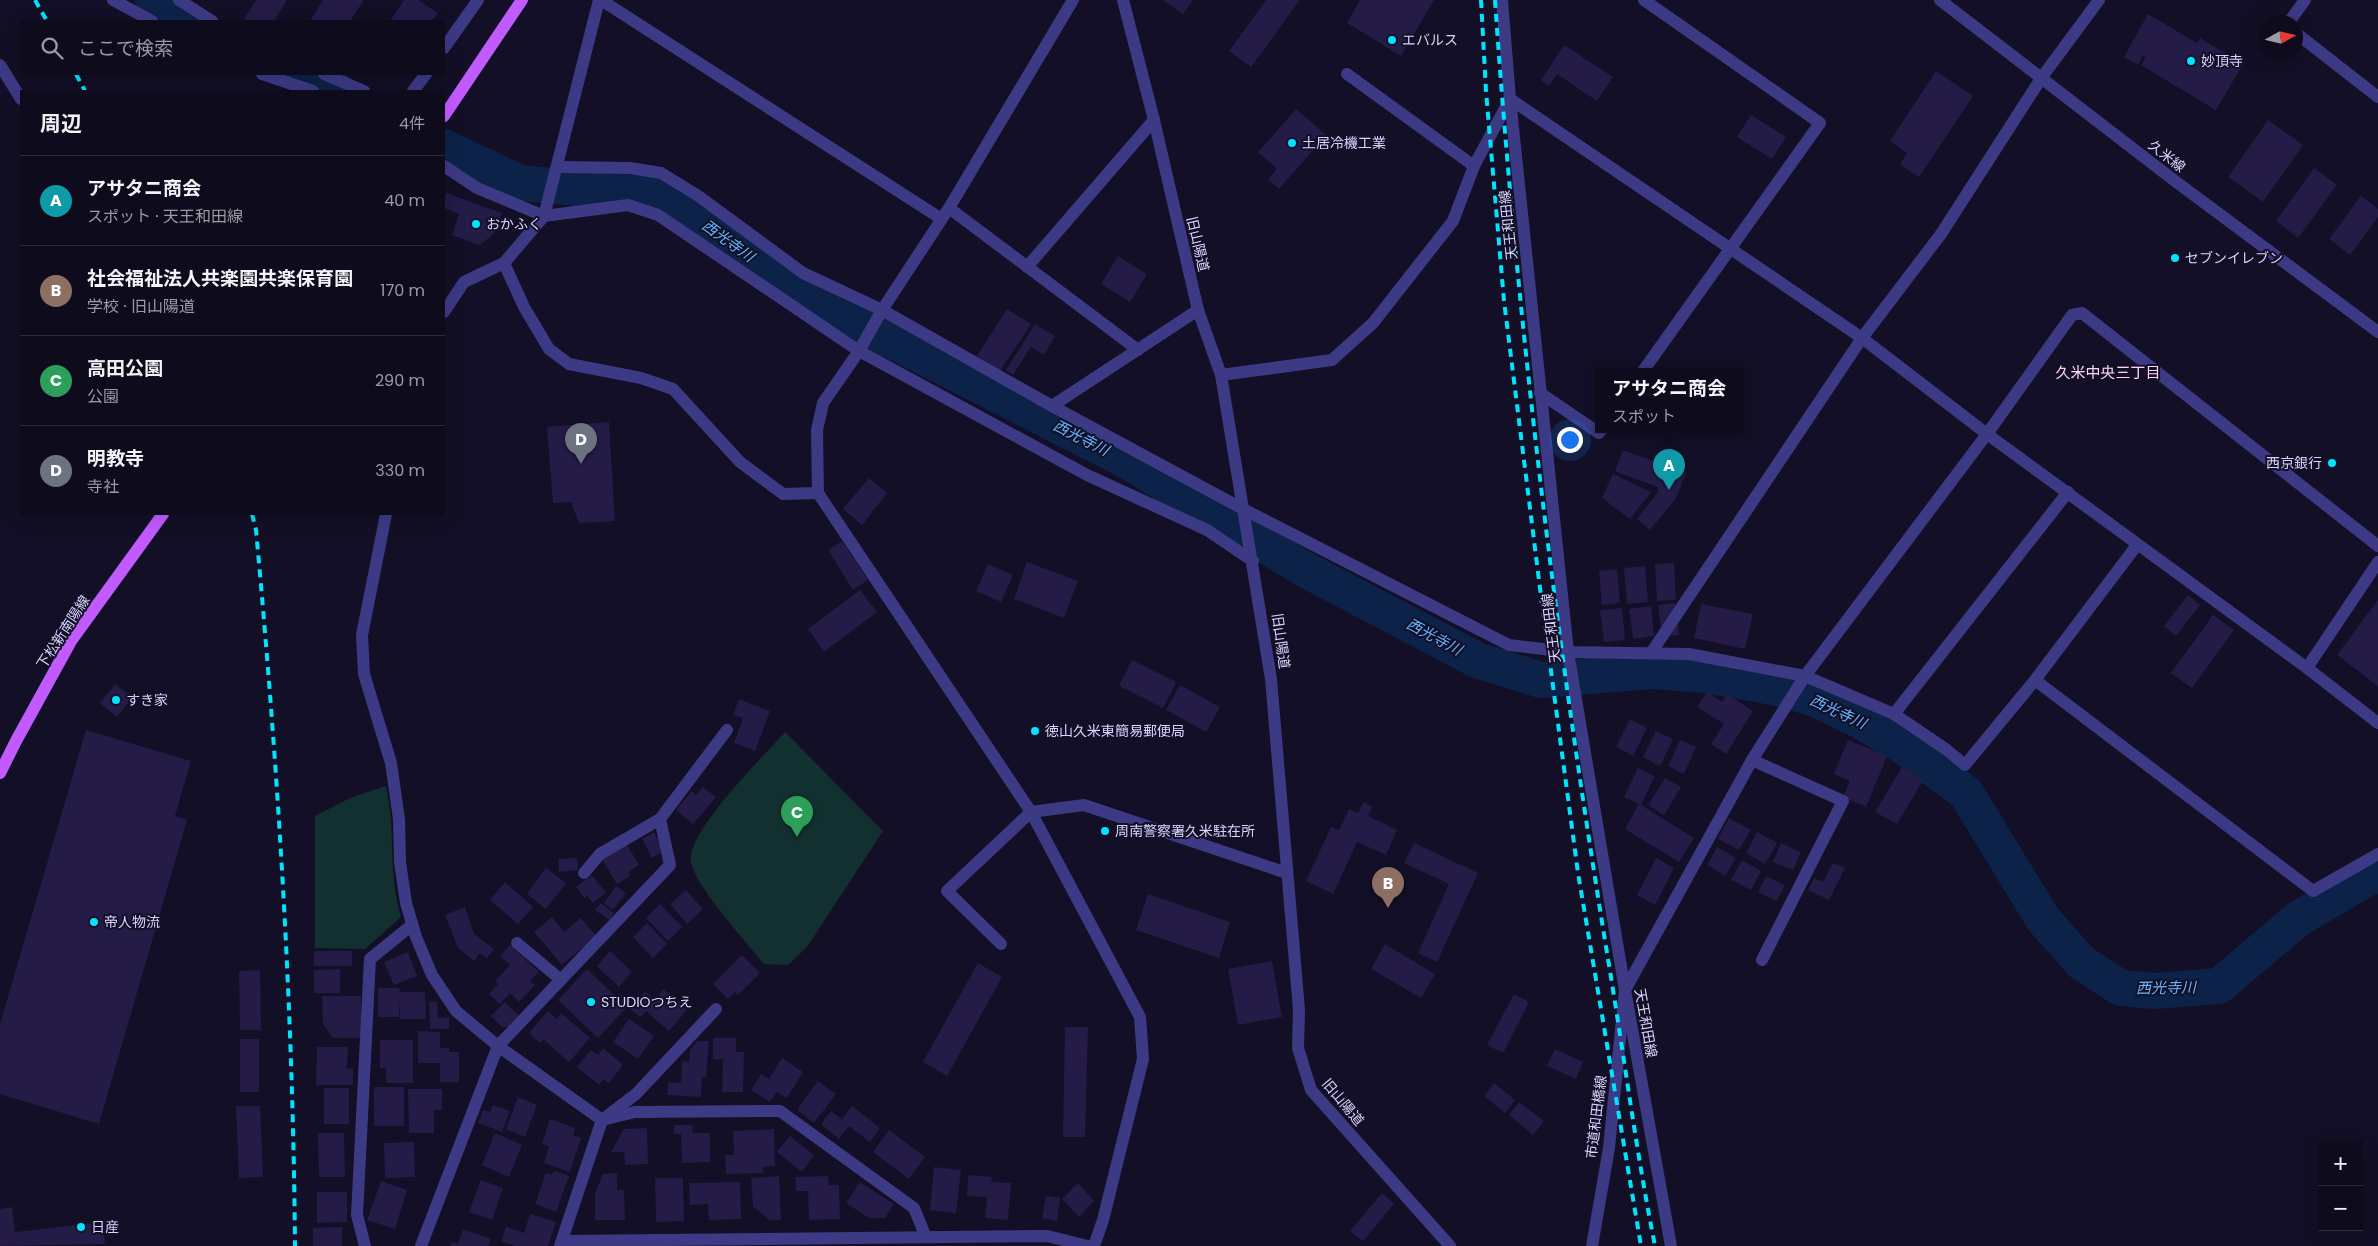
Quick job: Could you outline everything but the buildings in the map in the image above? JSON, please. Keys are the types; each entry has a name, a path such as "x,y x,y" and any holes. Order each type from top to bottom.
{"main road":[{"path":"445,115 522,0"},
{"name":"下松新南陽線","path":"0,773 72,641 162,515"}],"street":[{"path":"113,0 150,20"},
{"path":"180,0 210,20"},
{"path":"445,47 478,0"},
{"path":"445,310 464,282 504,262 544,216 600,0 940,218"},
{"path":"1073,0 948,208 882,310 859,351 823,403 816,430 818,493 1031,812 1140,1017 1143,1059 1103,1220 1094,1246"},
{"name":"旧山陽道","path":"1122,0 1154,120 1198,310 1221,375 1253,561 1272,679 1300,1010 1298,1048 1311,1090 1450,1246"},
{"name":"天王和田線","path":"1502,0 1510,99 1568,652 1625,990 1672,1246"},
{"path":"1644,0 1820,122 1645,368"},
{"name":"久米線","path":"1940,0 2175,181 2378,332"},
{"path":"1651,653 1862,338 1941,234 2042,77 2100,0"},
{"path":"2293,15 2305,0"},
{"path":"2303,38 2378,97"},
{"path":"0,65 20,97"},
{"path":"1347,74 1474,166"},
{"path":"265,75 310,90"},
{"path":"326,75 362,90"},
{"path":"414,90 425,75"},
{"path":"1221,375 1332,360 1373,323 1453,221 1474,166 1510,99 1728,249 1862,338 1987,434 2068,492 2136,545 2307,668 2378,723"},
{"path":"1027,267 1154,120"},
{"path":"445,167 478,188 544,216 628,206 658,214 859,351 1087,475 1207,530 1253,561"},
{"path":"557,167 630,168 661,173 697,195 803,273 882,310 1052,406 1243,509 1509,645 1568,652 1689,654 1805,676 1894,714 1948,750 1965,765 2035,680 2136,545"},
{"path":"948,208 1138,350"},
{"path":"504,262 524,307 549,349 569,364 641,378 673,389 740,462 783,494 818,493"},
{"path":"1052,406 1198,310"},
{"path":"1625,990 1752,760 1805,676 1987,434 2072,315 2082,313 2378,546"},
{"path":"1540,393 1595,430"},
{"path":"1894,714 2068,492"},
{"path":"386,515 362,635 364,674 390,763 400,819 400,862 406,903 412,925 432,975 456,1011 498,1046 602,1120 635,1112 780,1111 914,1208 925,1235"},
{"path":"2307,668 2378,562"},
{"path":"2035,680 2313,891 2378,854"},
{"path":"584,873 600,854 660,819 727,730"},
{"path":"1752,760 1843,801 1762,960"},
{"path":"1001,944 947,891 1031,812 1084,805 1287,873"},
{"path":"421,1246 498,1046 670,865 660,819"},
{"path":"365,1246 357,1215 370,959 412,925"},
{"path":"518,943 561,980"},
{"name":"市道和田橋線","path":"1592,1246 1609,1148 1625,990"},
{"path":"716,1009 636,1094 602,1120 561,1243 925,1235 1004,1241 1047,1236 1088,1246"}],"green space":[{"path":"785,732 883,831 807,947 788,965 764,964 711,899 691,862 692,849 713,814 744,776"},
{"path":"386,786 391,820 394,881 401,917 365,949 315,948 315,816 350,798"}],"waterway":[{"name":"西光寺川","path":"153,0 184,20"},
{"name":"西光寺川","path":"298,75 336,90"},
{"name":"西光寺川","path":"445,147 520,183 667,196 804,296 1127,461 1304,569 1477,660 1541,680 1652,671 1706,675 1772,687 1813,698 1861,721 1901,745 1966,793 2043,919 2082,963 2121,988 2155,991 2219,986 2298,919 2368,878 2378,875"}],"railway":[{"path":"35,0 46,20"},
{"path":"1481,0 1486,91 1504,301 1541,596 1578,873 1641,1246"},
{"path":"1495,0 1515,241 1540,481 1555,600 1589,840 1636,1139 1655,1246"},
{"path":"77,75 84,90"},
{"path":"252,515 256,530 264,619 283,888 288,977 295,1246"}],"place":[{"name":"エバルス","path":"1392,40"},
{"name":"妙頂寺","path":"2191,61"},
{"name":"土居冷機工業","path":"1292,143"},
{"name":"おかふく","path":"476,224"},
{"name":"セブンイレブン","path":"2175,258"},
{"name":"西京銀行","path":"2332,463"},
{"name":"明教寺","path":"581,464"},
{"name":"アサタニ商会","path":"1669,490"},
{"name":"すき家","path":"116,700"},
{"name":"徳山久米東簡易郵便局","path":"1035,731"},
{"name":"周南警察署久米駐在所","path":"1105,831"},
{"name":"高田公園","path":"797,837"},
{"name":"社会福祉法人共楽園共楽保育園","path":"1388,908"},
{"name":"帝人物流","path":"94,922"},
{"name":"STUDIOつちえ","path":"591,1002"},
{"name":"日産","path":"81,1227"}],"district":[{"name":"久米中央三丁目","path":"2108,373"}]}
